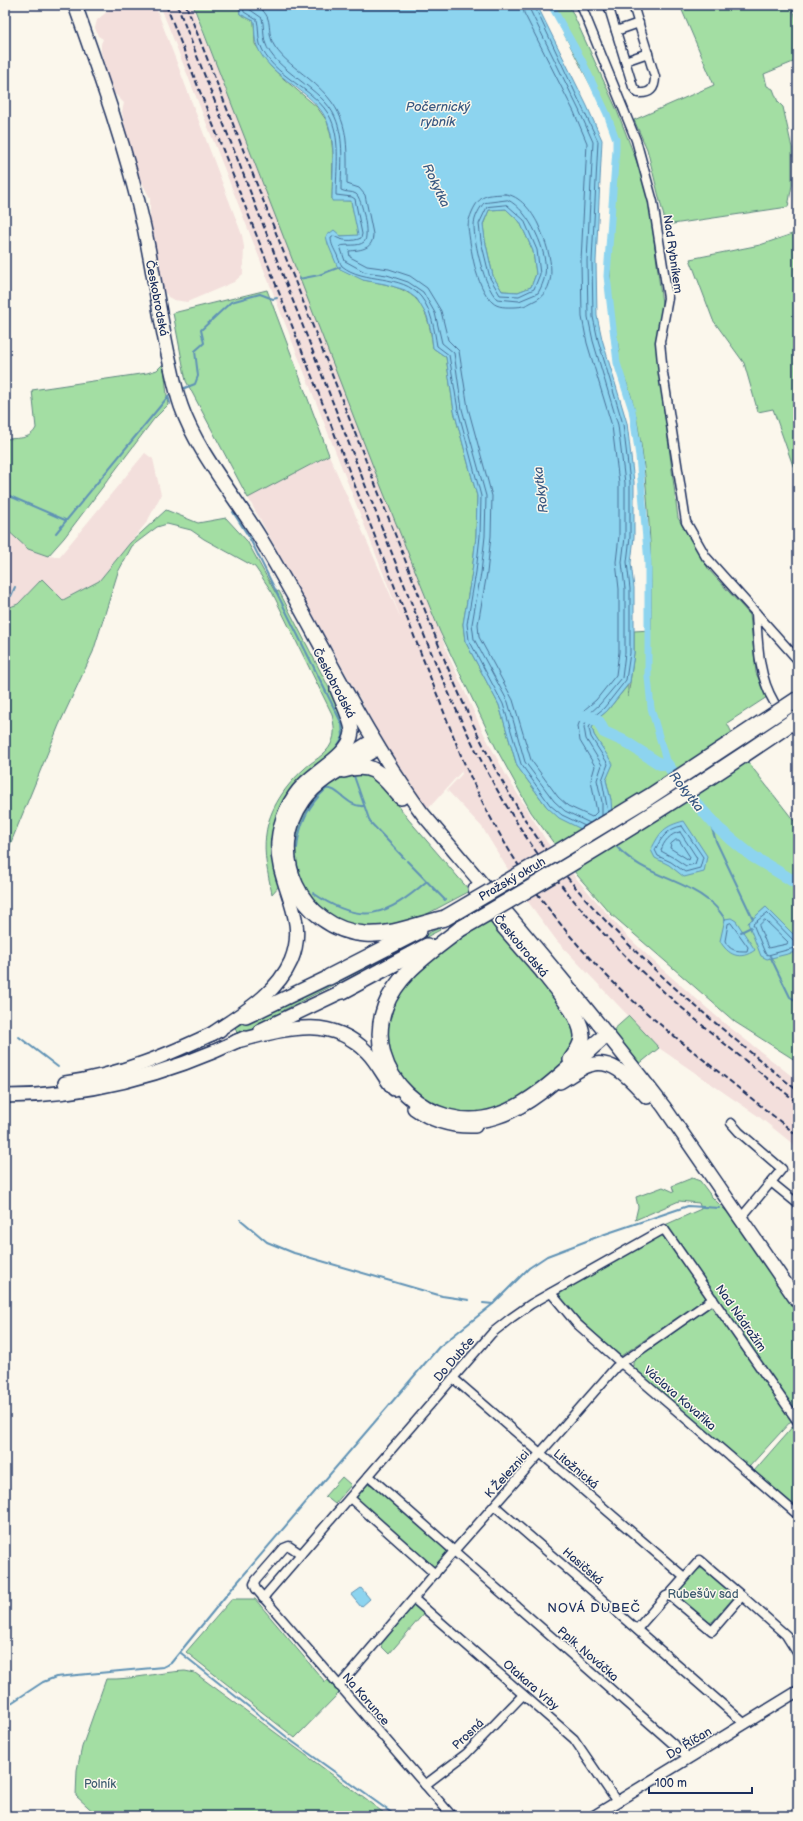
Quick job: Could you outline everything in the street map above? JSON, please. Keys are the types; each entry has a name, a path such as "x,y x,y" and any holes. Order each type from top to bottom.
{"highway":[{"name":"Pražský okruh","path":"329,977 531,869 649,797 798,699"},
{"name":"Pražský okruh","path":"343,991 452,934 563,870 797,723"},
{"path":"372,746 311,783 306,796 296,811 289,830 287,859 291,875 299,894 308,905 330,924 346,931 364,934 386,933 440,919"},
{"path":"311,783 346,770 367,767 380,774 401,797"},
{"path":"452,934 409,971 389,999 383,1016 381,1032 382,1047 387,1065 399,1086 410,1098 422,1107 447,1118 469,1120 485,1119 504,1113 525,1102 606,1040"},
{"path":"525,1102 569,1062 579,1048 582,1038 581,1029 576,1019 544,973"}],"main road":[{"name":"Českobrodská","path":"75,5 113,114 132,176 144,229 160,315 181,406 197,440 259,536 303,611 372,746 422,813 606,1040 664,1107 798,1302"},
{"name":"Českobrodská","path":"280,574 297,614 337,689 401,797 460,869 503,926 606,1040 717,1198 740,1219"},
{"path":"5,1087 55,1084 104,1075 158,1057 212,1034 268,993 282,977 294,954 297,935 294,907 282,876 278,848 280,830 286,812 295,795 311,783 344,750 350,741 351,726 337,689"},
{"name":"Pražský okruh","path":"212,1034 329,977"},
{"name":"Pražský okruh","path":"237,1041 343,991"},
{"path":"5,1096 62,1092 122,1082 168,1069 237,1041 299,1027 322,1028 353,1041 367,1053 391,1085 413,1108 431,1118 456,1126 484,1126 505,1120 526,1108 556,1085 606,1040"},
{"path":"556,1085 586,1066 602,1063 622,1072 647,1097"}],"street":[{"name":"Nad Rybníkem","path":"581,5 636,140 652,202 668,298 660,342 663,373 686,522 706,557 797,658"},
{"path":"608,5 633,87 638,93 645,94 655,85 655,77 633,5"},
{"path":"616,31 639,23"},
{"path":"624,61 648,53"},
{"path":"756,613 764,682 774,702"},
{"path":"731,1123 739,1132 782,1169 740,1219"},
{"path":"771,1182 798,1204"},
{"name":"Do Dubče","path":"263,1598 453,1378 501,1325 551,1293 664,1229"},
{"name":"Nad Nádražím","path":"664,1229 798,1422"},
{"name":"Václava Kovaříka","path":"551,1293 576,1323 798,1515"},
{"name":"K Železnici","path":"339,1686 454,1551 621,1363 713,1299"},
{"name":"Litožnická","path":"453,1378 540,1455 684,1577"},
{"name":"Pplk. Nováčka","path":"369,1476 689,1758"},
{"path":"350,1498 435,1574"},
{"name":"Hasičská","path":"495,1506 745,1724"},
{"path":"263,1598 254,1584 256,1580 284,1548 289,1546 292,1547 301,1554"},
{"path":"637,1629 700,1560 786,1635 798,1654"},
{"path":"669,1594 712,1631 742,1596"},
{"name":"Na Korunce","path":"263,1598 452,1816"},
{"name":"Otakara Vrby","path":"414,1599 574,1738 617,1802"},
{"name":"Do Říčan","path":"594,1816 798,1691"},
{"name":"Prosná","path":"425,1785 466,1754 523,1695"}],"shaded area":[{"path":"115,5 155,5 242,235 244,247 243,274 234,282 187,302 174,300 168,297 163,289 150,223 150,198 138,175 125,130 122,112 124,103 114,93 101,52 101,44 103,39 98,36 95,28 97,20"},
{"path":"160,5 191,5 221,76 450,659 483,732 506,775 547,842 575,877 626,935 662,969 723,1022 798,1081 798,1148 758,1116 659,1048 557,941 526,899 482,827 447,790 462,774 461,770 461,772 428,809 385,744 248,498 329,455 402,621"},
{"path":"145,453 153,459 161,495 147,522 99,581 63,600 42,579 18,604 5,609 5,528 28,549 48,556 59,557"}],"green space":[{"path":"193,5 239,5 240,14 254,21 255,44 271,67 317,107 327,121 331,136 333,153 332,200 351,201 359,236 341,236 363,280 380,283 406,291 414,298 421,306 427,317 433,348 446,357 454,411 477,496 476,536 472,572 463,624 465,641 499,705 517,766 547,807 611,800 606,780 612,764 594,735 592,728 596,720 607,711 628,685 628,697 634,653 634,631 651,630 650,540 642,451 631,394 617,363 619,351 610,295 611,214 615,162 614,140 605,113 549,5 569,5 616,108 648,191 662,304 663,399 678,518 709,570 750,615 756,673 767,697 727,723 744,757 798,826 798,1062 735,1022 611,914 577,875 531,812 496,748 440,632 376,474","holes":["766,907 796,937 748,923"]},
{"path":"685,5 791,5 798,22 798,60 764,74 767,86 773,89 778,102 783,107 792,148 792,185 788,207 666,225 647,149 634,120 714,85 681,8"},
{"path":"506,209 520,222 533,251 536,274 531,287 518,292 502,291 493,276 485,240 483,225 489,210"},
{"path":"798,232 798,480 773,409 758,412 744,363 713,320 690,259 760,245"},
{"path":"267,290 329,455 248,498 186,381 173,313"},
{"path":"162,365 164,367 168,405 154,419 64,538 48,556 28,549 5,528 5,439 30,435 36,428 32,390 147,373 157,370"},
{"path":"166,510 198,523 226,518 247,541 275,592 279,591 343,715 348,732 343,745 302,777 272,844 273,865 279,886 272,894 266,864 265,849 266,834 271,816 279,798 291,782 297,775 329,748 333,740 334,733 332,714 272,592 255,567 204,539 191,530 167,524 157,527 132,546 118,572 93,652 59,725 5,857 5,609 18,604 42,579 63,600 99,581 130,543"},
{"path":"357,771 379,778 408,819 470,891 427,914 425,917 374,930 334,920 303,890 292,850 301,814 318,791 334,779"},
{"path":"491,921 564,1007 578,1036 566,1061 531,1092 505,1108 470,1116 424,1103 391,1063 386,1037 395,994 445,946 446,947"},
{"path":"439,928 440,930 284,1010 286,1014 238,1036 235,1027"},
{"path":"629,1016 659,1048 638,1065 611,1032"},
{"path":"692,1178 700,1181 712,1197 730,1215 798,1311 798,1418 665,1225 701,1209 699,1203 679,1201 635,1220 638,1207 636,1197 663,1187 674,1192 672,1186"},
{"path":"662,1233 706,1298 621,1356 576,1316 559,1293"},
{"path":"712,1306 792,1420 749,1467 633,1367 633,1361"},
{"path":"794,1425 798,1431 798,1509 754,1471"},
{"path":"342,1477 351,1485 335,1504 325,1496"},
{"path":"366,1484 373,1485 449,1553 435,1569 358,1501 356,1495"},
{"name":"Rubešův sad","path":"704,1568 735,1596 712,1622 707,1623 677,1598 676,1589 694,1570"},
{"path":"232,1599 255,1599 325,1682 329,1679 340,1692 295,1738 186,1652"},
{"path":"414,1604 425,1612 389,1654 380,1643"},
{"name":"Polník","path":"185,1671 195,1673 388,1816 98,1816 76,1796 77,1770 82,1747 106,1679"}],"water":[{"name":"Počernický rybník","path":"239,5 537,5 587,106 602,140 596,261 597,316 602,339 627,423 634,482 634,537 631,563 634,588 634,653 630,682 607,711 596,720 592,728 594,735 613,764 606,780 611,800 612,813 587,832 559,818 547,807 517,766 499,705 465,641 463,624 472,572 476,536 477,496 454,411 446,357 433,348 427,316 417,299 405,290 385,284 363,280 338,268 326,236 334,230 341,236 358,235 351,201 332,201 333,150 327,121 321,110 303,92 281,76 263,57 256,43 254,21 240,14","holes":["506,209 520,222 533,251 536,274 531,287 518,292 502,291 493,276 483,224 489,210"]},
{"path":"684,821 707,856 704,872 684,877 669,865 655,858 651,850 663,831 672,825"},
{"path":"766,907 796,937 796,952 767,959 761,956 748,923"},
{"path":"731,918 736,921 755,950 739,956 731,953 723,946 720,941 725,919"},
{"path":"361,1588 370,1599 361,1607 351,1595"}],"waterway":[{"path":"551,5 582,60 607,114 616,139 607,276 617,363 632,410 639,456 648,563 648,677 651,708 667,764"},
{"path":"299,279 319,275 340,267"},
{"path":"182,389 195,384 198,376 195,351 204,343 201,330 231,302 260,294 273,299 277,298"},
{"path":"56,533 171,393"},
{"path":"168,396 170,404"},
{"path":"5,494 65,520"},
{"path":"233,512 249,537 342,724 343,737 336,748"},
{"path":"11,596 15,587"},
{"name":"Rokytka","path":"582,716 590,717 599,722 604,732 624,741 660,764 667,764 694,801 719,829 752,856 798,884"},
{"path":"354,776 370,822 404,858"},
{"path":"297,848 302,823 309,808 326,789 335,791 353,804 364,806"},
{"path":"707,814 716,841 753,919"},
{"path":"615,845 637,863 649,870 686,886 709,901 725,919"},
{"path":"407,861 445,900"},
{"path":"313,893 345,910 359,913 373,913 399,903 427,881"},
{"path":"741,932 751,927"},
{"path":"770,956 790,997 798,1002"},
{"path":"19,1037 58,1067"},
{"path":"5,1707 43,1682 56,1677 163,1667 171,1663 229,1592 439,1347 493,1304 529,1268 547,1256 605,1234 688,1206 719,1208"},
{"path":"241,1220 267,1242 294,1253 442,1296 469,1300"},
{"path":"483,1303 493,1304"},
{"path":"181,1653 293,1742 396,1816"}],"railway":[{"path":"166,5 460,753 473,783 503,841 520,868 558,921 601,970 636,1004 798,1136"},
{"path":"177,5 422,630 466,731 500,795 540,857 562,886 615,946 674,1001 798,1103"},
{"path":"186,5 445,661 477,733 501,779 514,802 543,846 570,881 599,914 630,946 695,1006 798,1091"}],"district":[{"name":"NOVÁ DUBEČ","path":"594,1607"}]}
